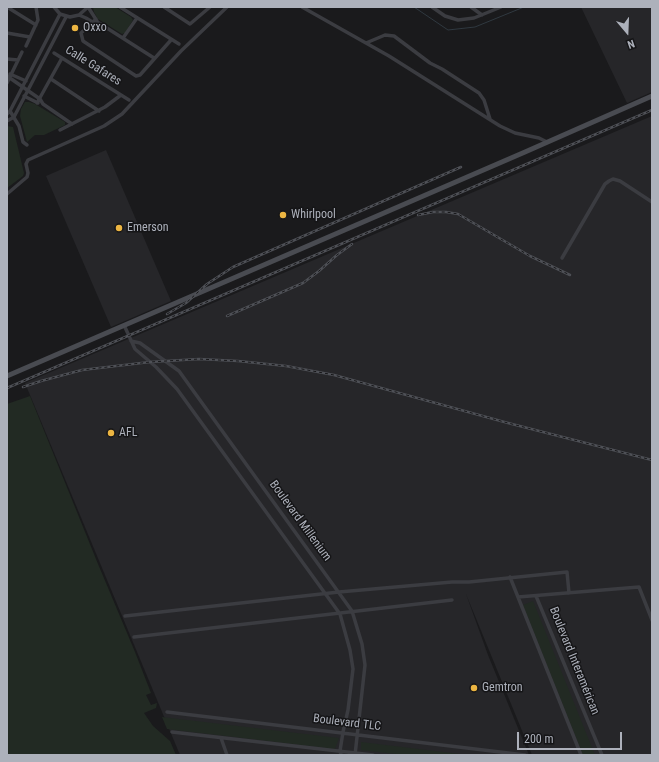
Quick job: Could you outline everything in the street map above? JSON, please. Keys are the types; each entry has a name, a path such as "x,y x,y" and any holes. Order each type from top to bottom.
{"street":[{"path":"26,46 39,18 36,7"},
{"path":"54,7 60,14 66,17 79,15 88,7 95,21"},
{"path":"120,7 179,44"},
{"path":"164,7 190,24 210,7"},
{"path":"169,10 173,7"},
{"path":"7,194 27,177 28,173 26,164 28,160 104,126 122,114 171,61 227,7"},
{"path":"302,7 389,56 508,130 536,136 547,142"},
{"path":"432,7 444,16 458,20 474,18 501,7"},
{"path":"471,7 482,15"},
{"path":"7,8 36,25"},
{"path":"27,145 23,142 19,126 11,119 8,112 60,14"},
{"path":"79,15 99,23 154,58"},
{"path":"11,119 66,17"},
{"path":"123,38 137,18"},
{"path":"95,21 81,33 82,41 137,76 140,75 171,40"},
{"path":"7,33 30,37"},
{"path":"366,43 385,35 394,36 430,64 442,69 479,93 484,100 490,120"},
{"path":"7,83 9,76 22,52"},
{"name":"Calle Gafares","path":"54,53 129,100"},
{"path":"7,58 18,60"},
{"path":"39,101 62,58"},
{"path":"9,76 26,80 31,83"},
{"path":"9,76 39,101 72,124"},
{"path":"51,79 99,110"},
{"path":"60,130 99,110 121,95"},
{"path":"24,96 39,101"},
{"path":"7,376 652,96"},
{"path":"562,258 604,184 609,180 613,179 620,181 652,202"},
{"name":"Boulevard Millenium","path":"124,326 137,351 156,367 177,389 340,614 350,650 353,669 348,710 340,753"},
{"name":"Boulevard Millenium","path":"131,341 140,343 177,369 352,611 362,644 365,665 355,754"},
{"path":"125,616 339,592 567,572 569,593"},
{"path":"510,577 581,755"},
{"path":"518,597 639,587 652,620"},
{"name":"Boulevard Interamérican","path":"536,596 602,755"},
{"path":"134,637 452,600"},
{"name":"Boulevard TLC","path":"167,712 525,755"},
{"path":"172,732 340,753 373,755"},
{"path":"221,738 227,755"}],"shaded area":[{"path":"93,7 115,7 131,17 133,20 125,33 122,34 98,19"},
{"path":"581,7 652,7 652,92 627,103"},
{"path":"25,102 35,104 65,122 65,125 44,135 35,135 27,142 20,116 21,109"},
{"path":"652,116 652,755 532,755 466,594 488,655 529,755 180,755 25,383"},
{"path":"7,126 13,127 24,173 23,176 7,188"},
{"path":"106,150 171,301 111,327 46,176"},
{"path":"30,396 151,693 146,695 151,705 157,703 156,708 144,713 153,726 170,741 176,755 7,755 7,404"},
{"path":"533,601 595,755 583,755 523,605"},
{"path":"162,717 339,738 335,749 167,729"},
{"path":"361,742 468,755 404,755 361,750"}],"waterway":[{"path":"414,7 448,30 475,27 524,7"}],"railway":[{"path":"7,388 652,110"},
{"path":"167,314 186,303 207,284 233,267 461,167"},
{"path":"418,215 433,212 458,214 530,256 570,275"},
{"path":"227,316 303,283 352,244"},
{"path":"23,387 82,370 150,362 199,359 286,366 334,375 508,423 652,460"}],"place":[{"name":"Oxxo","path":"75,28"},
{"name":"Whirlpool","path":"283,215"},
{"name":"Emerson","path":"119,228"},
{"name":"AFL","path":"111,433"},
{"name":"Gemtron","path":"474,688"}]}
